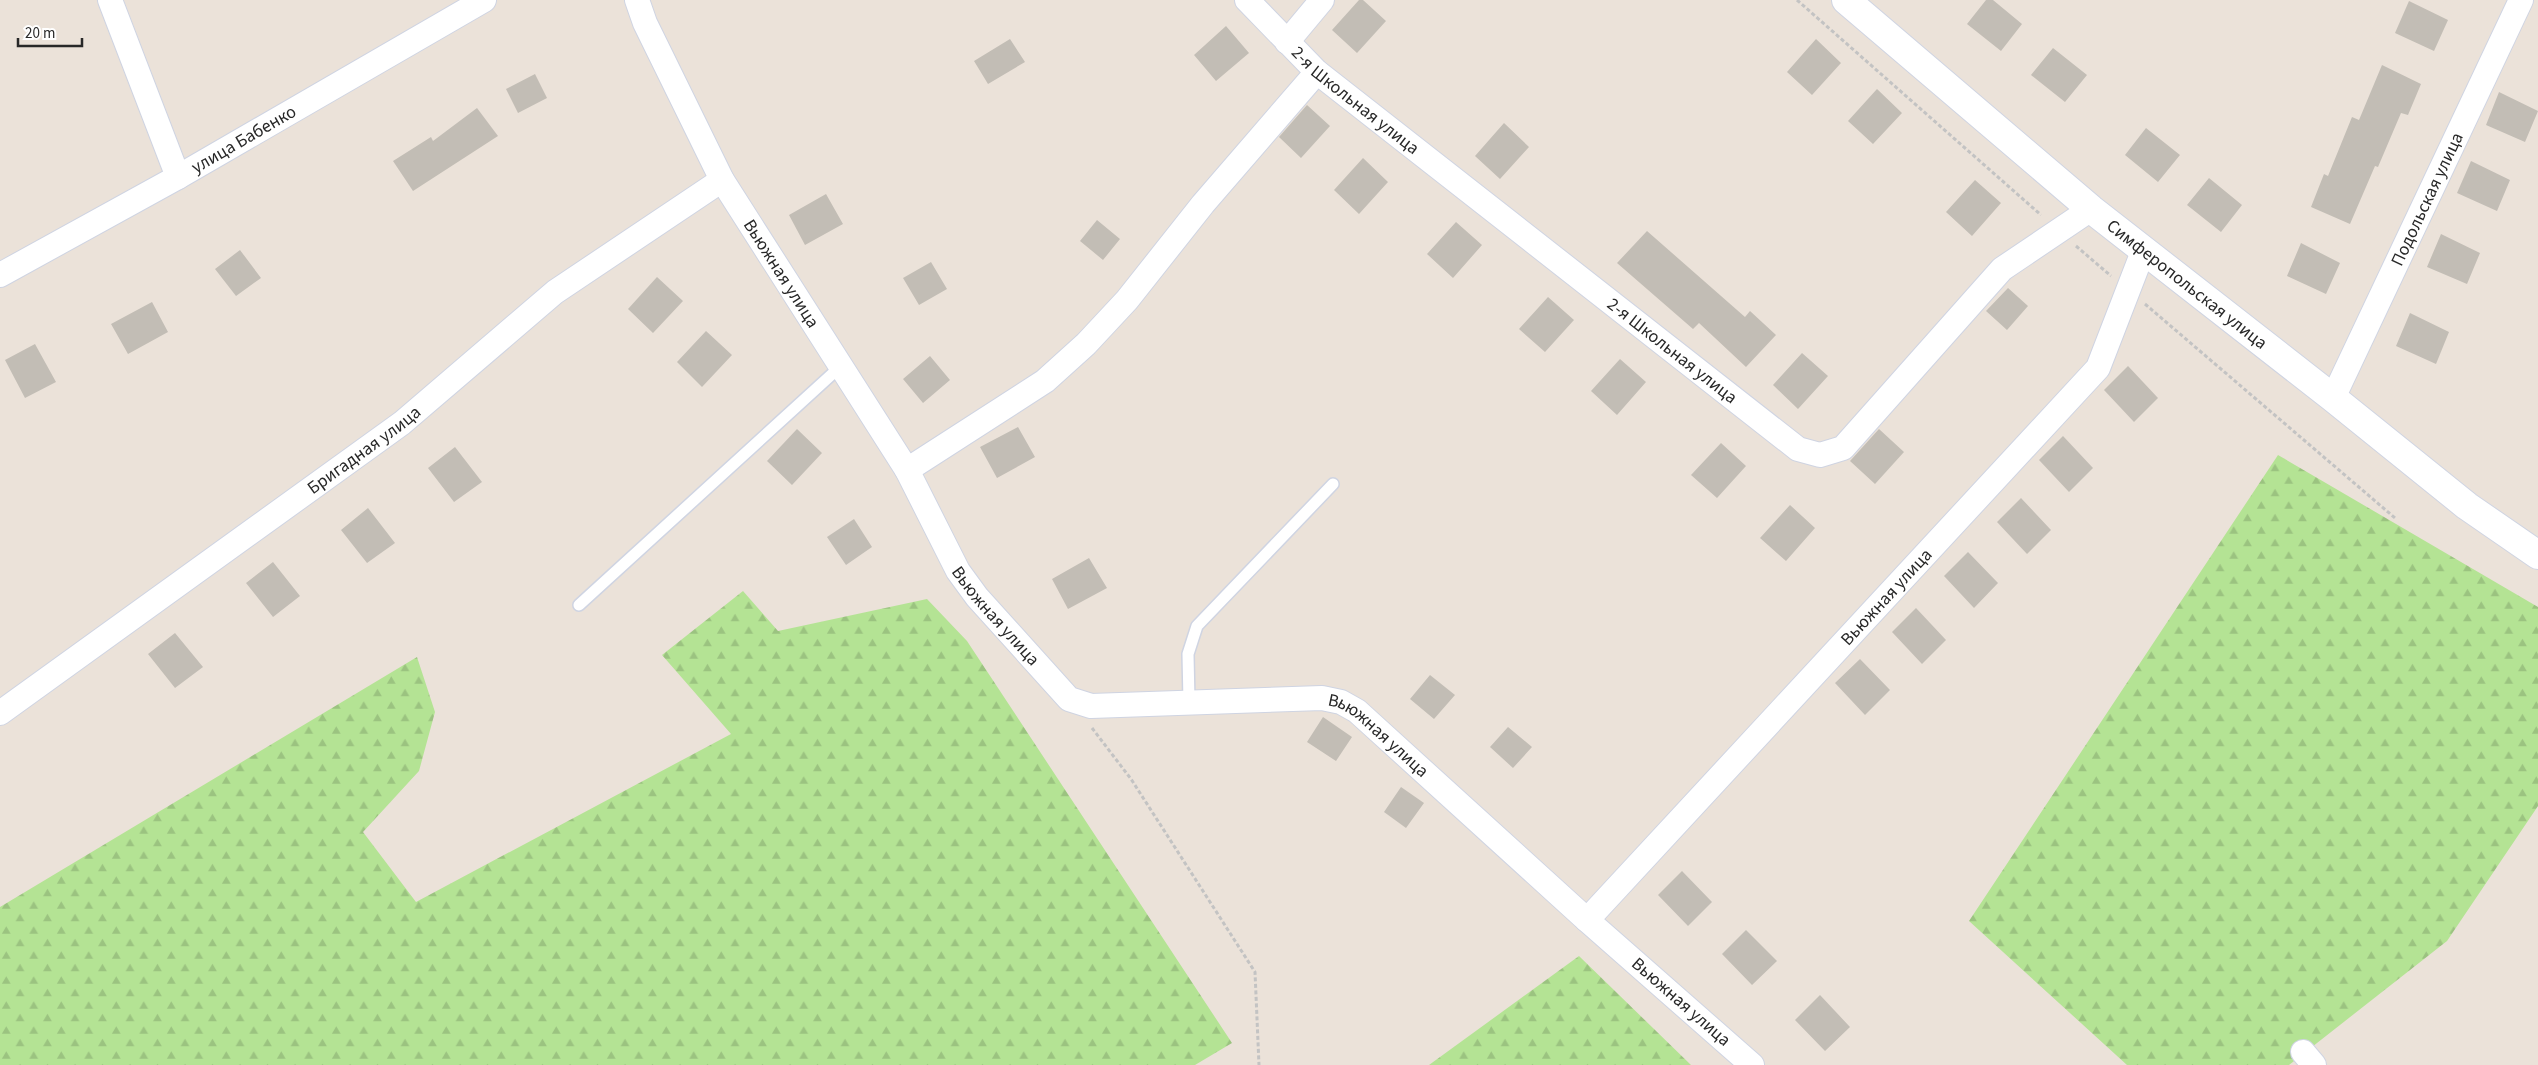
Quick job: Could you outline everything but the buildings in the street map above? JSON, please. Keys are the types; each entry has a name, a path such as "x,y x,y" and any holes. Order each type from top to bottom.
{"street":[{"path":"110,0 178,176"},
{"name":"улица Бабенко","path":"0,275 178,176 484,0"},
{"name":"Вьюжная улица","path":"637,0 645,23 722,180 907,470 958,571 977,597 1069,700 1091,706 1322,698 1341,702 1357,711 1752,1065"},
{"name":"2-я Школьная улица","path":"1247,0 1317,72 1798,449 1820,455 1843,448 2002,269 2091,209"},
{"path":"1287,42 1322,0"},
{"name":"Симферопольская улица","path":"1846,0 2091,209 2333,398 2467,506 2538,555"},
{"name":"Подольская улица","path":"2333,398 2521,0"},
{"path":"907,470 1045,381 1086,344 1127,300 1202,204 1317,72"},
{"name":"Бригадная улица","path":"0,713 402,423 555,292 722,180"},
{"name":"Вьюжная улица","path":"1588,920 2098,368 2144,249"}],"lane":[{"path":"579,605 841,366"},
{"path":"1189,702 1188,654 1197,626 1333,484"}],"path":[{"path":"1798,0 2059,231 2395,518"},
{"path":"1069,700 1131,779 1255,972 1259,1065"}],"green space":[{"path":"2278,455 2538,607 2538,806 2447,941 2289,1065 2127,1065 1969,921"},
{"path":"743,591 778,631 927,599 967,641 1232,1043 1195,1065 0,1065 0,907 417,657 435,712 419,771 363,832 416,902 731,734 662,655"},
{"path":"1579,956 1691,1065 1429,1065"}]}
